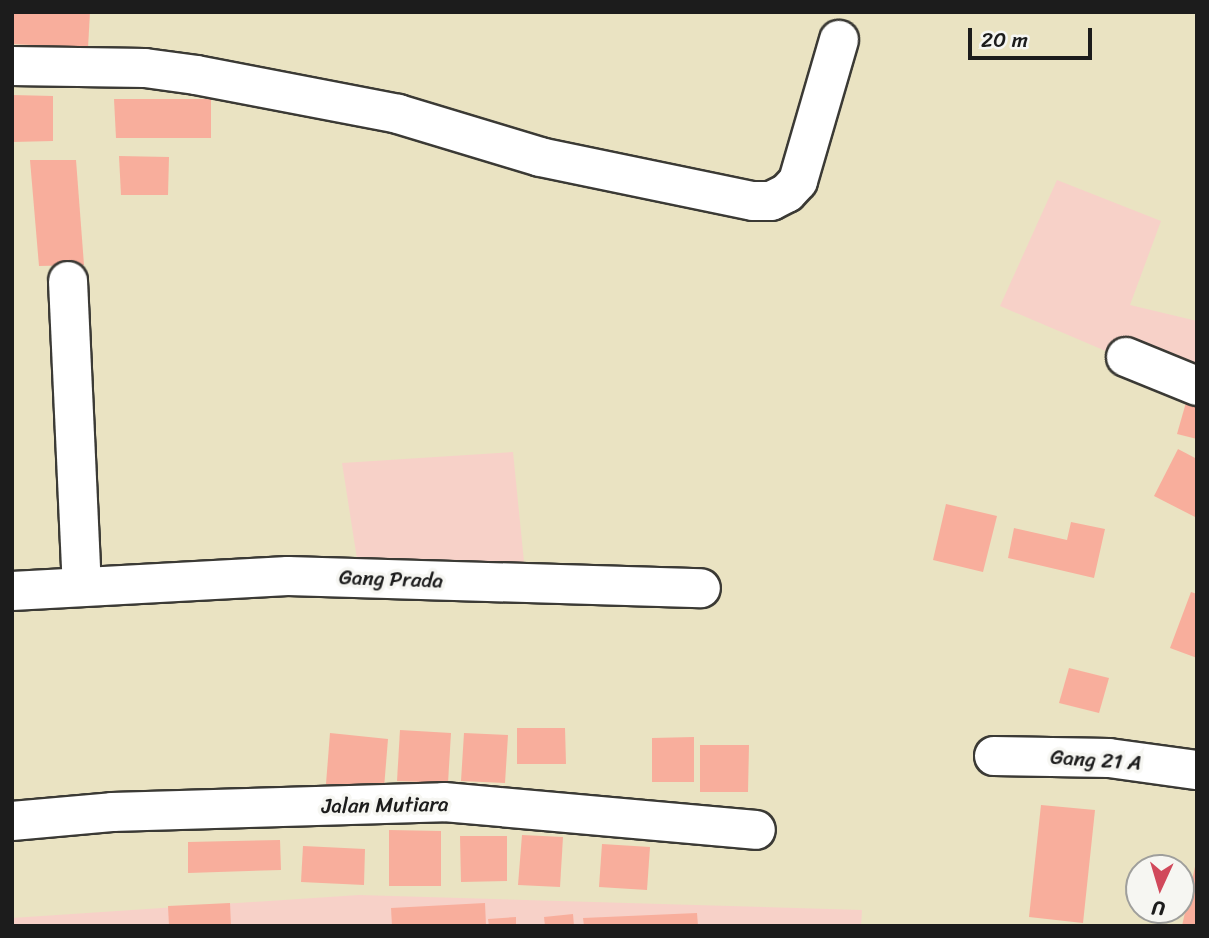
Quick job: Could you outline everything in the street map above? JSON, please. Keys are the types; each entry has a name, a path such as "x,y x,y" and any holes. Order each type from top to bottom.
{"street":[{"path":"12,66 145,68 196,75 398,114 540,157 754,201 771,201 787,193 798,181 839,40"},
{"path":"68,281 82,587"},
{"path":"1126,357 1197,386"},
{"name":"Gang Prada","path":"12,591 288,576 701,587"},
{"name":"Gang 21 A","path":"995,755 1109,758 1197,770"},
{"name":"Jalan Mutiara","path":"12,821 112,812 444,802 756,830"}],"shaded area":[{"path":"1057,180 1161,221 1130,305 1197,321 1197,390 1000,306"},
{"path":"513,452 526,582 360,578 342,463"},
{"path":"359,895 862,910 861,926 12,926 12,918"}],"building":[{"path":"12,12 90,12 88,48 12,44"},
{"path":"12,95 53,96 53,141 12,142"},
{"path":"114,99 211,99 211,138 116,138"},
{"path":"119,156 169,157 168,195 121,195"},
{"path":"30,160 76,160 84,265 39,266"},
{"path":"1189,392 1197,394 1197,439 1177,434"},
{"path":"1178,449 1197,459 1197,518 1154,496"},
{"path":"946,504 997,516 983,572 933,560"},
{"path":"1071,522 1105,529 1094,578 1008,558 1014,528 1067,540"},
{"path":"1191,592 1197,594 1197,658 1170,648"},
{"path":"1069,668 1109,678 1099,713 1059,703"},
{"path":"517,728 565,728 566,764 517,764"},
{"path":"400,730 451,733 448,783 397,781"},
{"path":"330,733 388,739 384,788 326,784"},
{"path":"464,733 508,735 505,783 461,781"},
{"path":"694,737 694,782 652,782 652,738"},
{"path":"700,745 749,745 748,792 700,792"},
{"path":"1041,805 1095,810 1083,923 1029,917"},
{"path":"389,830 441,831 441,886 389,886"},
{"path":"522,835 563,837 560,887 518,885"},
{"path":"460,836 507,836 507,881 461,882"},
{"path":"280,840 281,870 188,873 188,842"},
{"path":"602,844 650,847 647,890 599,887"},
{"path":"303,846 365,849 364,885 301,882"},
{"path":"1196,862 1197,926 1182,926 1195,924"},
{"path":"230,903 231,926 169,926 168,906"},
{"path":"485,903 486,926 392,926 391,908"},
{"path":"697,913 698,926 584,926 583,918"},
{"path":"573,914 574,926 545,926 544,917"},
{"path":"516,917 516,926 489,926 488,919"}]}
